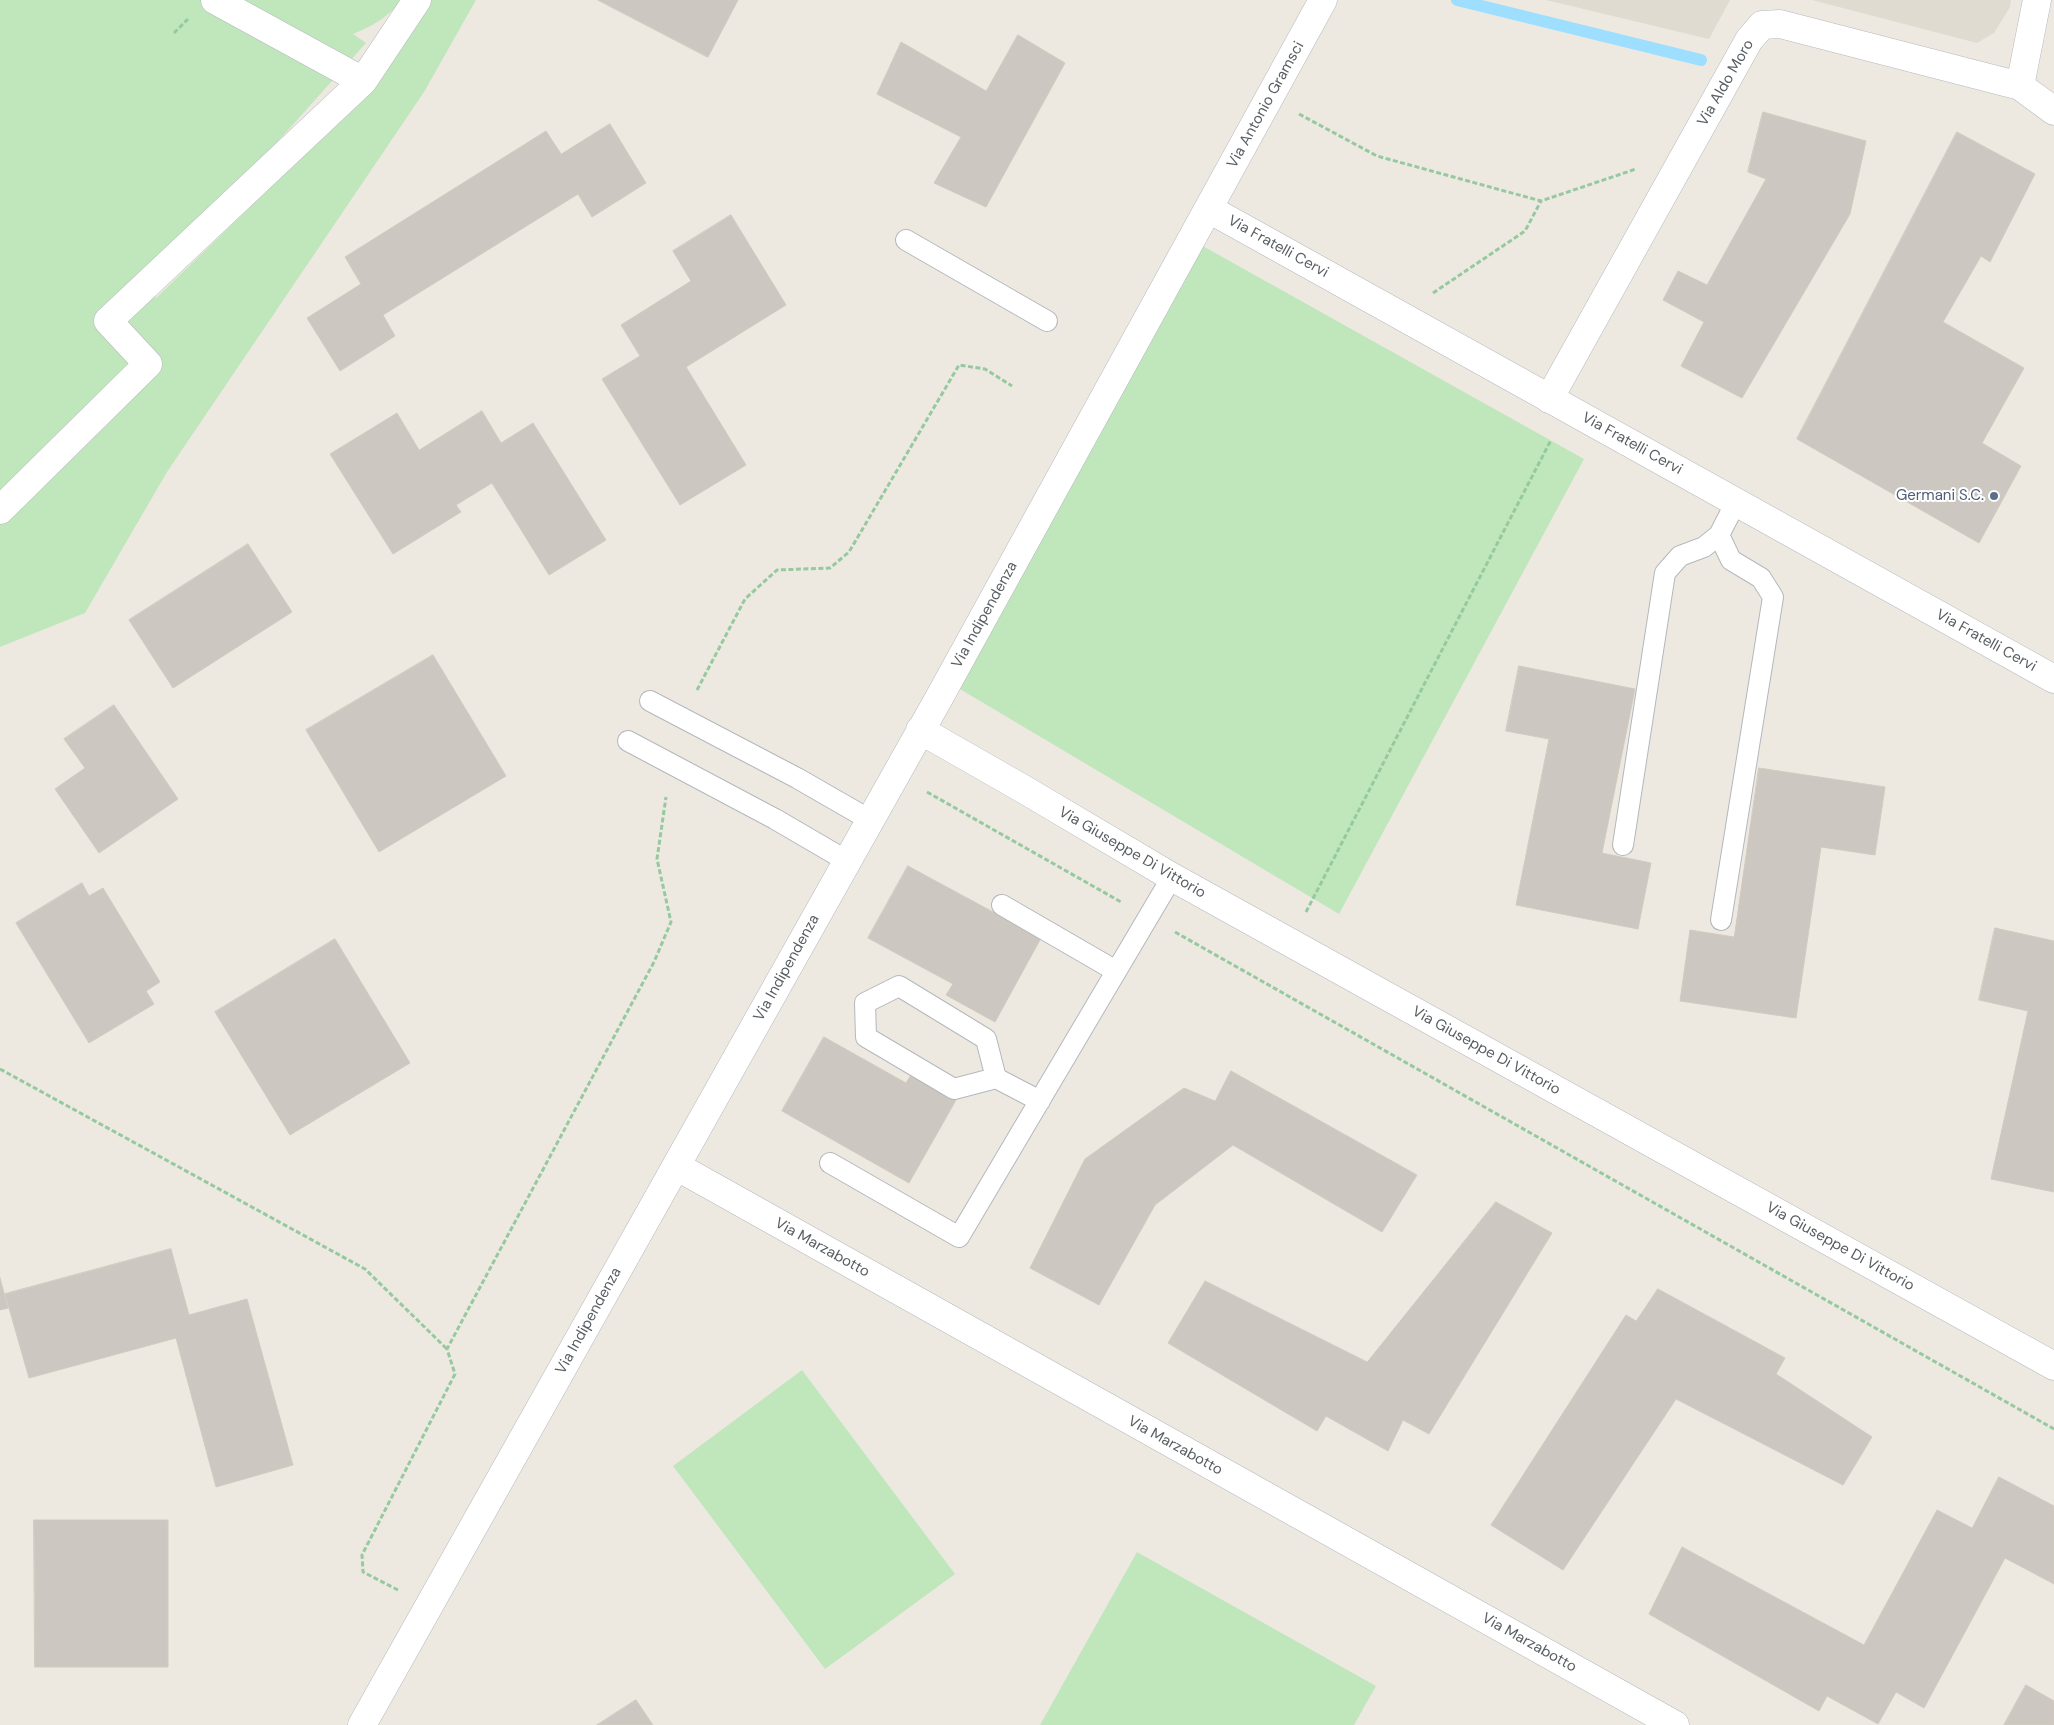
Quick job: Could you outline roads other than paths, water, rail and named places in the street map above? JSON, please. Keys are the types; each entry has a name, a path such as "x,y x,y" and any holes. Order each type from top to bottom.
{"street":[{"path":"215,0 363,81"},
{"path":"0,510 148,364 108,321 363,81 417,0"},
{"name":"Via Antonio Gramsci","path":"1209,209 1323,0"},
{"path":"2037,0 2020,86 2054,111"},
{"name":"Via Aldo Moro","path":"1558,404 1674,176 1749,40 1762,26 1780,24 2020,86"},
{"name":"Via Fratelli Cervi","path":"1209,209 2054,680"},
{"name":"Via Indipendenza","path":"362,1725 896,774 1209,209"},
{"name":"Via Giuseppe Di Vittorio","path":"920,730 1172,877 2054,1366"},
{"name":"Via Marzabotto","path":"676,1166 1675,1725"}],"lane":[{"path":"906,240 1048,321"},
{"path":"1623,845 1665,573 1680,556 1704,547 1719,535 1736,502"},
{"path":"1719,535 1731,560 1761,578 1773,597 1721,920"},
{"path":"650,701 797,778 870,820"},
{"path":"628,742 775,818 847,860"},
{"path":"830,1163 960,1237 1172,877"},
{"path":"1002,905 1116,970"},
{"path":"996,1078 986,1039 899,986 866,1003 866,1037 954,1089 996,1078 1040,1101"}],"waterway":[{"path":"1457,0 1701,60"}],"place":[{"name":"Germani S.C.","path":"1994,496"}]}
